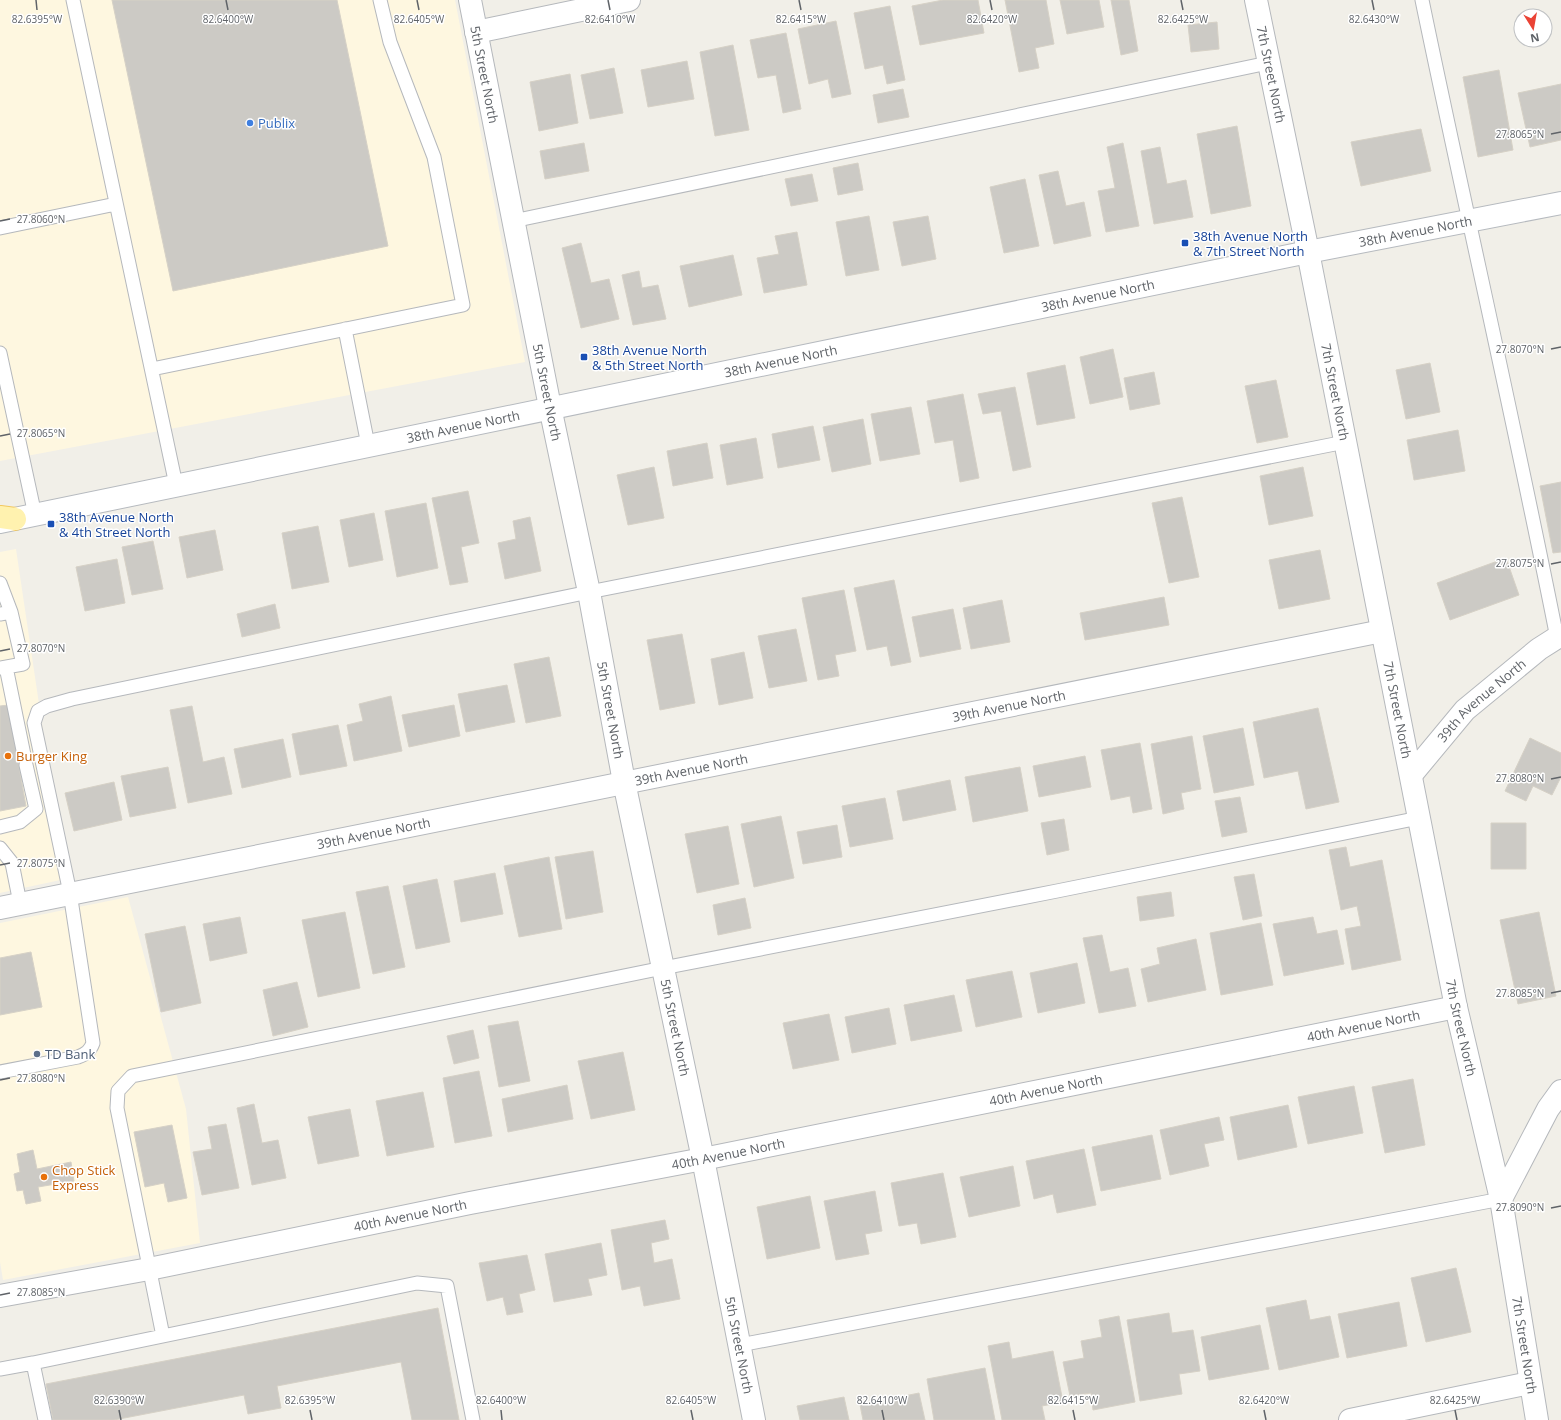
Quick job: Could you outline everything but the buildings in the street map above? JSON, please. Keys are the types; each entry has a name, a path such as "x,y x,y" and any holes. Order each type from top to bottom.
{"street":[{"name":"5th Street North","path":"470,0 550,407 589,592 624,782 703,1159 754,1420"},
{"path":"476,32 629,0"},
{"name":"7th Street North","path":"1256,0 1308,252 1456,1007 1501,1199 1537,1420"},
{"name":"38th Avenue North","path":"13,518 1308,252 1561,203"},
{"name":"39th Avenue North","path":"10,906 1382,631"},
{"name":"39th Avenue North","path":"1411,775 1465,710 1539,649 1559,637"},
{"name":"40th Avenue North","path":"0,1296 148,1269 470,1203 703,1159 1456,1007"},
{"path":"1501,1199 1548,1109 1561,1091"},
{"path":"1350,1420 1530,1383"}],"lane":[{"path":"73,0 176,485"},
{"path":"152,369 463,305 434,157 390,42 380,0"},
{"path":"1422,0 1468,221 1559,637"},
{"path":"513,221 1268,63"},
{"path":"0,228 116,204"},
{"path":"345,329 368,445"},
{"path":"0,353 13,518"},
{"path":"0,1072 78,1057 86,1054 93,1043 70,893 34,723 38,711 47,706 72,699 589,592 1345,442"},
{"path":"0,583 6,613 22,664 3,668 36,809 20,822 0,827"},
{"path":"163,1336 148,1269 117,1108 118,1091 132,1076 663,968 1065,890 1419,818"},
{"path":"0,848 12,863 10,906"},
{"path":"740,1345 1501,1199"},
{"path":"0,1369 417,1283 447,1286 473,1420"},
{"path":"33,1363 45,1420"}],"shaded area":[{"path":"0,0 455,0 525,362 0,461"},
{"path":"16,549 65,879 0,893 0,552"},
{"path":"128,897 186,1109 200,1243 3,1280 0,1262 0,923"}],"place":[{"name":"Publix","path":"250,123"},
{"name":"38th Avenue North & 7th Street North","path":"1185,243"},
{"name":"38th Avenue North & 5th Street North","path":"584,357"},
{"name":"38th Avenue North & 4th Street North","path":"51,524"},
{"name":"Burger King","path":"8,756"},
{"name":"TD Bank","path":"37,1054"},
{"name":"Chop Stick Express","path":"44,1177"}]}
